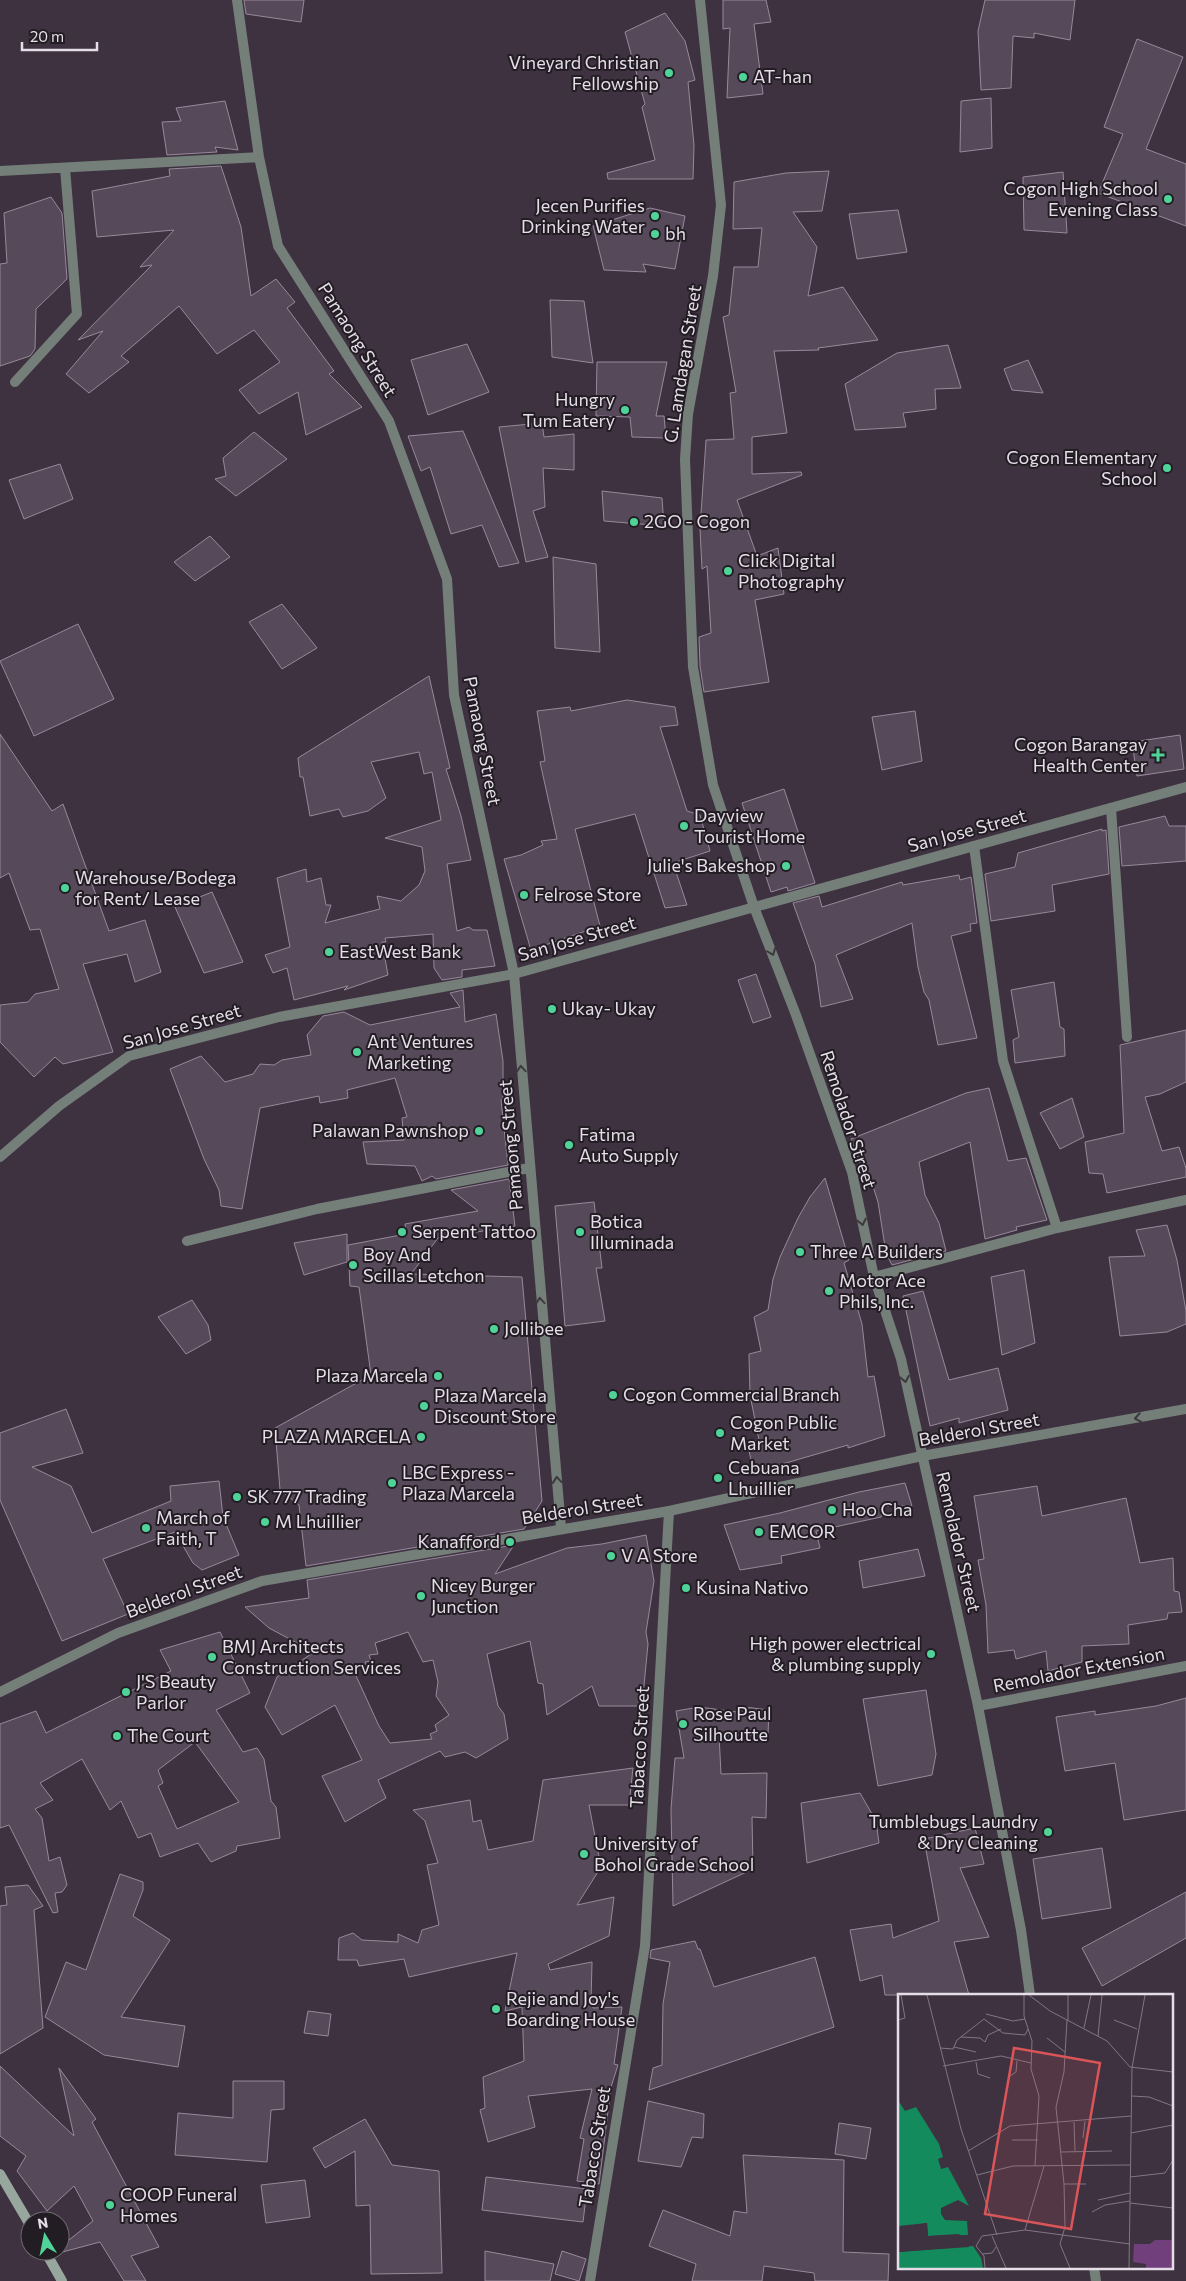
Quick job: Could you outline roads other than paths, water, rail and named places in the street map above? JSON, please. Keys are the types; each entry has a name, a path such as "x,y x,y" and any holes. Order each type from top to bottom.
{"main road":[{"path":"0,2174 22,2211"},
{"path":"51,2261 62,2281"}],"street":[{"name":"Pamaong Street","path":"237,0 259,156 278,246 389,421 447,579 454,695 514,974 561,1528"},
{"name":"G. Lamdagan Street","path":"700,0 721,205 713,276 688,414 685,459 693,667 714,785 754,907"},
{"path":"0,171 259,156"},
{"path":"15,382 77,314 65,168"},
{"name":"San Jose Street","path":"0,1157 59,1106 128,1056 279,1017 514,974 1186,787"},
{"path":"1112,808 1128,1037"},
{"path":"974,846 1002,1061 1057,1228"},
{"name":"Remolador Street","path":"754,907 796,1015 852,1172 874,1277 901,1359 978,1706 1021,1930 1030,1994"},
{"path":"187,1241 317,1209 529,1168"},
{"path":"874,1277 1057,1228 1186,1200"},
{"name":"Belderol Street","path":"0,1692 118,1633 262,1581 561,1528 669,1511 922,1456 1186,1409"},
{"name":"Tabacco Street","path":"590,2281 645,1946 669,1511"},
{"name":"Remolador Extension","path":"978,1706 1186,1666"},
{"path":"1094,2268 1096,2281"}],"place":[{"name":"Vineyard Christian Fellowship","path":"669,73"},
{"name":"AT-han","path":"743,77"},
{"name":"Cogon High School Evening Class","path":"1168,199"},
{"name":"Jecen Purifies Drinking Water","path":"655,216"},
{"name":"bh","path":"655,234"},
{"name":"Hungry Tum Eatery","path":"625,410"},
{"name":"Cogon Elementary School","path":"1167,468"},
{"name":"2GO - Cogon","path":"634,522"},
{"name":"Click Digital Photography","path":"728,571"},
{"name":"Cogon Barangay Health Center","path":"1158,755"},
{"name":"Dayview Tourist Home","path":"684,826"},
{"name":"Julie's Bakeshop","path":"786,866"},
{"name":"Warehouse/Bodega for Rent/ Lease","path":"65,888"},
{"name":"Felrose Store","path":"524,895"},
{"name":"EastWest Bank","path":"329,952"},
{"name":"Ukay- Ukay","path":"552,1009"},
{"name":"Ant Ventures Marketing","path":"357,1052"},
{"name":"Palawan Pawnshop","path":"479,1131"},
{"name":"Fatima Auto Supply","path":"569,1145"},
{"name":"Serpent Tattoo","path":"402,1232"},
{"name":"Botica Illuminada","path":"580,1232"},
{"name":"Three A Builders","path":"800,1252"},
{"name":"Boy And Scillas Letchon","path":"353,1265"},
{"name":"Motor Ace Phils, Inc.","path":"829,1291"},
{"name":"Jollibee","path":"494,1329"},
{"name":"Plaza Marcela","path":"438,1376"},
{"name":"Cogon Commercial Branch","path":"613,1395"},
{"name":"Plaza Marcela Discount Store","path":"424,1406"},
{"name":"Cogon Public Market","path":"720,1433"},
{"name":"PLAZA MARCELA","path":"421,1437"},
{"name":"Cebuana Lhuillier","path":"718,1478"},
{"name":"LBC Express - Plaza Marcela","path":"392,1483"},
{"name":"SK 777 Trading","path":"237,1497"},
{"name":"Hoo Cha","path":"832,1510"},
{"name":"M Lhuillier","path":"265,1522"},
{"name":"March of Faith, T","path":"146,1528"},
{"name":"EMCOR","path":"759,1532"},
{"name":"Kanafford","path":"510,1542"},
{"name":"V A Store","path":"611,1556"},
{"name":"Kusina Nativo","path":"686,1588"},
{"name":"Nicey Burger Junction","path":"421,1596"},
{"name":"High power electrical & plumbing supply","path":"931,1654"},
{"name":"BMJ Architects Construction Services","path":"212,1657"},
{"name":"J'S Beauty Parlor","path":"126,1692"},
{"name":"Rose Paul Silhoutte","path":"683,1724"},
{"name":"The Court","path":"117,1736"},
{"name":"Tumblebugs Laundry & Dry Cleaning","path":"1048,1832"},
{"name":"University of Bohol Grade School","path":"584,1854"},
{"name":"Rejie and Joy's Boarding House","path":"496,2009"},
{"name":"COOP Funeral Homes","path":"110,2205"}]}
